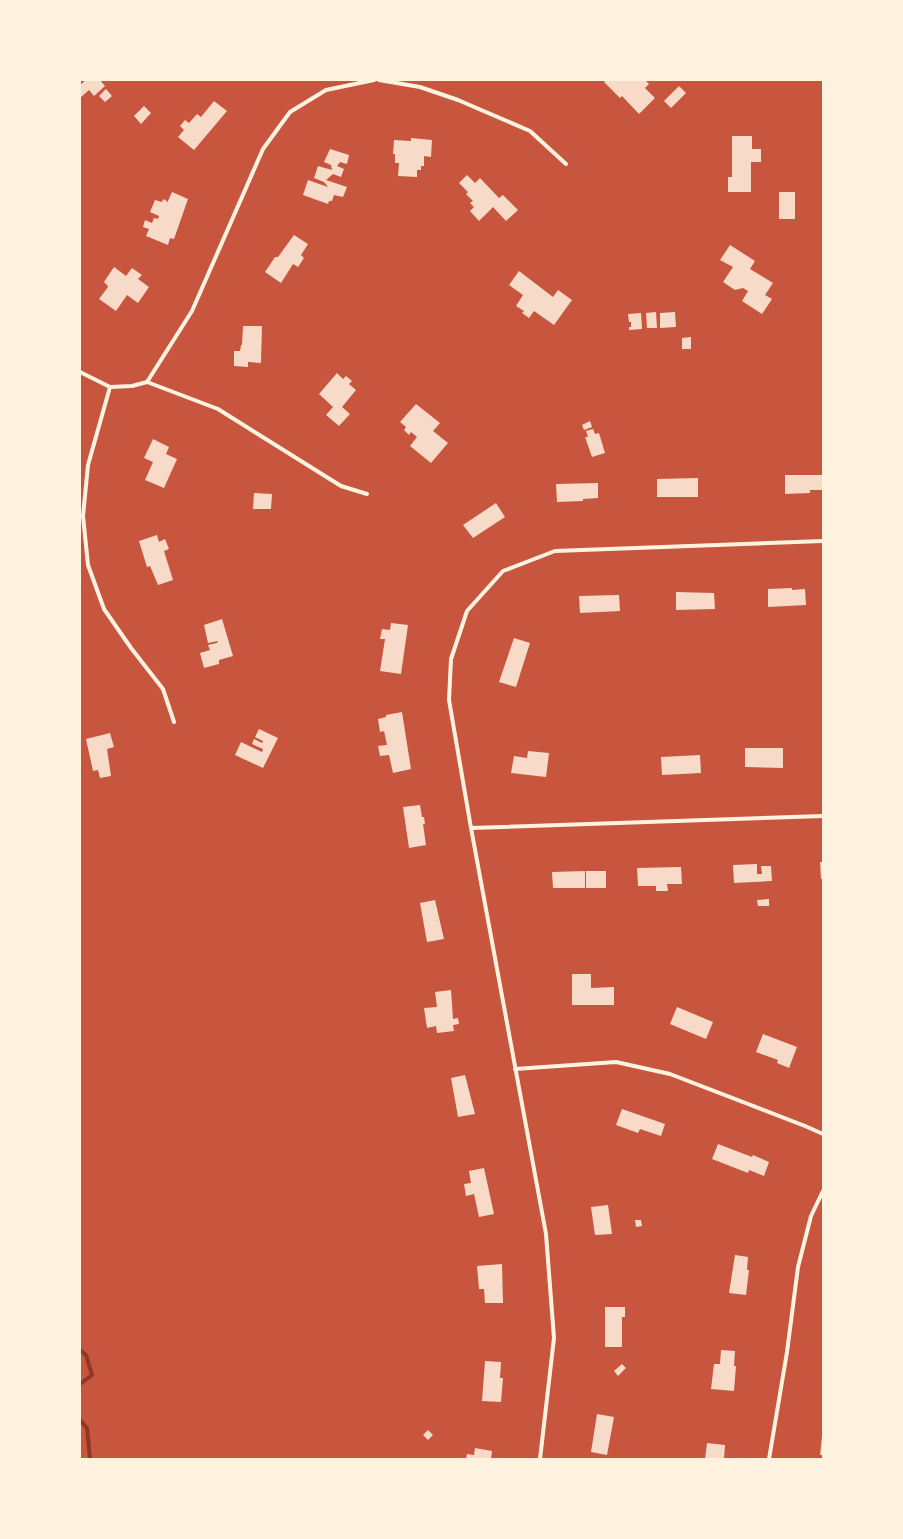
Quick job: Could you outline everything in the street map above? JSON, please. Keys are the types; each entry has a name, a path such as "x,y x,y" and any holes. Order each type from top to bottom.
{"street":[{"path":"147,382 192,311 263,149 290,112 326,90 374,80"},
{"path":"379,80 420,87 458,100 530,131 566,164"},
{"path":"80,372 110,387 132,386 147,382 218,409 341,486 368,494"},
{"path":"110,387 88,464 83,516 88,565 104,609 131,648 163,689 174,722"},
{"path":"540,1459 554,1338 546,1234 471,828 449,700 451,659 468,611 503,570 555,551 823,541"},
{"path":"471,828 823,816"},
{"path":"515,1069 616,1062 670,1074 823,1134"},
{"path":"769,1459 798,1267 811,1216 823,1191"}],"building":[{"path":"86,80 100,80 105,86 94,96 89,90 80,98 80,85"},
{"path":"606,80 645,80 649,84 645,88 655,98 639,114 622,96 620,98 604,82"},
{"path":"679,86 686,93 671,108 664,101"},
{"path":"106,89 112,96 105,102 99,96"},
{"path":"214,101 227,111 194,150 178,137 184,130 180,126 185,120 189,123 197,114 201,117"},
{"path":"144,106 151,113 141,124 134,116"},
{"path":"732,136 752,136 752,149 761,149 761,162 751,162 751,192 728,192 728,177 732,177"},
{"path":"411,138 432,140 431,157 424,156 424,166 421,166 421,170 417,170 417,177 398,176 399,163 395,163 395,154 393,154 394,140 411,141"},
{"path":"330,149 349,155 347,164 340,162 337,166 344,169 341,177 333,174 326,180 347,187 343,197 334,195 332,201 329,201 328,204 303,195 308,180 328,187 324,182 314,178 318,166 332,170 331,165 324,162"},
{"path":"467,175 475,183 480,178 499,198 503,195 518,210 506,221 493,207 479,221 470,211 474,207 470,203 473,201 466,194 468,192 459,183"},
{"path":"172,192 188,199 174,239 170,238 168,245 146,236 149,229 143,227 145,220 152,223 154,218 158,219 159,216 150,212 155,200 162,202 163,199 167,201 167,203"},
{"path":"779,192 795,192 795,219 779,219"},
{"path":"294,235 308,244 301,255 304,258 298,267 293,264 281,283 265,272 275,257 278,257"},
{"path":"730,245 755,261 750,269 773,283 765,295 772,299 762,314 742,301 748,291 743,288 735,290 723,282 733,267 720,260"},
{"path":"114,267 126,276 132,268 142,275 138,279 149,287 138,303 127,295 116,311 99,299 108,287 104,282"},
{"path":"519,271 553,297 558,290 572,300 554,325 534,311 529,318 522,313 524,311 516,306 523,295 509,285"},
{"path":"656,312 657,328 647,328 646,313"},
{"path":"675,312 676,327 660,328 660,313"},
{"path":"641,313 642,329 629,330 629,327 631,327 631,322 629,322 628,314"},
{"path":"243,326 262,326 261,363 248,362 248,367 234,366 234,351 240,351 242,345"},
{"path":"691,337 691,349 682,349 682,338"},
{"path":"337,373 343,379 346,376 352,381 349,384 356,390 342,407 350,414 339,426 326,415 333,407 319,394"},
{"path":"416,404 440,423 433,431 448,443 431,463 410,446 417,437 411,432 409,435 404,430 406,427 400,422"},
{"path":"590,421 592,427 584,430 582,425"},
{"path":"593,429 595,434 599,433 605,453 592,457 585,437 588,437 586,431"},
{"path":"153,439 169,447 166,454 177,459 164,488 145,480 153,462 144,458"},
{"path":"785,475 823,475 823,490 810,490 810,493 785,494"},
{"path":"698,478 698,497 657,497 657,479"},
{"path":"598,483 598,498 583,499 583,501 557,502 556,484"},
{"path":"254,493 272,494 271,509 253,509"},
{"path":"496,503 505,517 473,538 463,525"},
{"path":"157,535 159,542 165,539 169,549 164,551 173,580 158,585 150,566 147,567 139,541"},
{"path":"792,588 792,590 805,589 806,605 768,607 768,589"},
{"path":"676,592 714,593 715,609 676,610"},
{"path":"619,595 620,611 580,613 579,596"},
{"path":"222,619 233,656 219,660 219,664 204,668 200,653 210,650 208,645 217,643 218,641 208,643 204,625"},
{"path":"391,623 408,625 401,674 380,671 385,639 380,639 382,629 390,630"},
{"path":"514,638 530,643 516,687 499,682"},
{"path":"402,712 411,769 393,773 389,755 380,756 378,746 387,745 384,731 380,732 378,719 386,717 386,715"},
{"path":"259,729 278,738 263,768 235,755 241,742 262,752 263,749 252,744 254,739 262,743 263,741 255,737"},
{"path":"110,733 114,747 107,749 111,776 100,778 98,770 93,771 86,739"},
{"path":"745,748 783,748 783,768 745,767"},
{"path":"528,751 549,753 546,777 511,773 514,756 527,758"},
{"path":"700,755 701,773 662,775 661,757"},
{"path":"420,805 422,817 424,817 425,824 423,824 426,845 409,848 403,807"},
{"path":"820,862 823,862 823,879 821,879"},
{"path":"757,864 757,874 762,874 761,866 771,866 772,881 734,883 733,865"},
{"path":"681,867 682,884 667,884 668,891 656,891 656,886 638,886 637,868"},
{"path":"585,871 585,888 553,888 552,872"},
{"path":"586,871 606,871 606,888 586,888"},
{"path":"769,899 769,906 758,906 757,900"},
{"path":"435,900 444,939 427,942 420,903"},
{"path":"572,974 591,974 591,988 614,987 614,1005 572,1005"},
{"path":"451,990 453,1019 458,1018 459,1024 453,1025 454,1031 437,1033 436,1026 427,1028 424,1008 437,1007 435,992"},
{"path":"677,1007 713,1022 706,1039 670,1024"},
{"path":"763,1034 797,1047 789,1068 777,1063 778,1060 756,1052"},
{"path":"465,1075 475,1114 458,1117 451,1078"},
{"path":"622,1109 665,1124 661,1136 640,1129 638,1133 616,1125"},
{"path":"718,1144 752,1157 753,1155 769,1162 764,1176 749,1170 748,1173 712,1159"},
{"path":"484,1168 494,1214 479,1217 474,1194 466,1196 464,1184 471,1183 469,1171"},
{"path":"608,1205 612,1234 595,1235 591,1207"},
{"path":"635,1220 641,1220 642,1226 636,1227"},
{"path":"735,1255 748,1257 747,1270 749,1270 746,1295 729,1293"},
{"path":"502,1264 503,1303 485,1303 484,1289 479,1289 477,1266"},
{"path":"605,1307 625,1307 625,1317 622,1317 622,1347 605,1347"},
{"path":"721,1350 735,1351 734,1366 736,1366 734,1391 711,1389 714,1364 720,1364"},
{"path":"485,1361 501,1362 500,1378 503,1378 501,1402 482,1401"},
{"path":"622,1364 626,1368 618,1376 614,1371"},
{"path":"597,1414 614,1417 607,1455 591,1452"},
{"path":"428,1430 433,1435 428,1440 423,1435"},
{"path":"822,1436 823,1455 820,1455"},
{"path":"707,1443 725,1445 724,1459 705,1459"},
{"path":"475,1448 492,1451 491,1459 466,1459 467,1454 474,1455"}],"waterway":[{"path":"80,1350 86,1355 92,1375 80,1384"},
{"path":"80,1420 87,1428 90,1459"}]}
